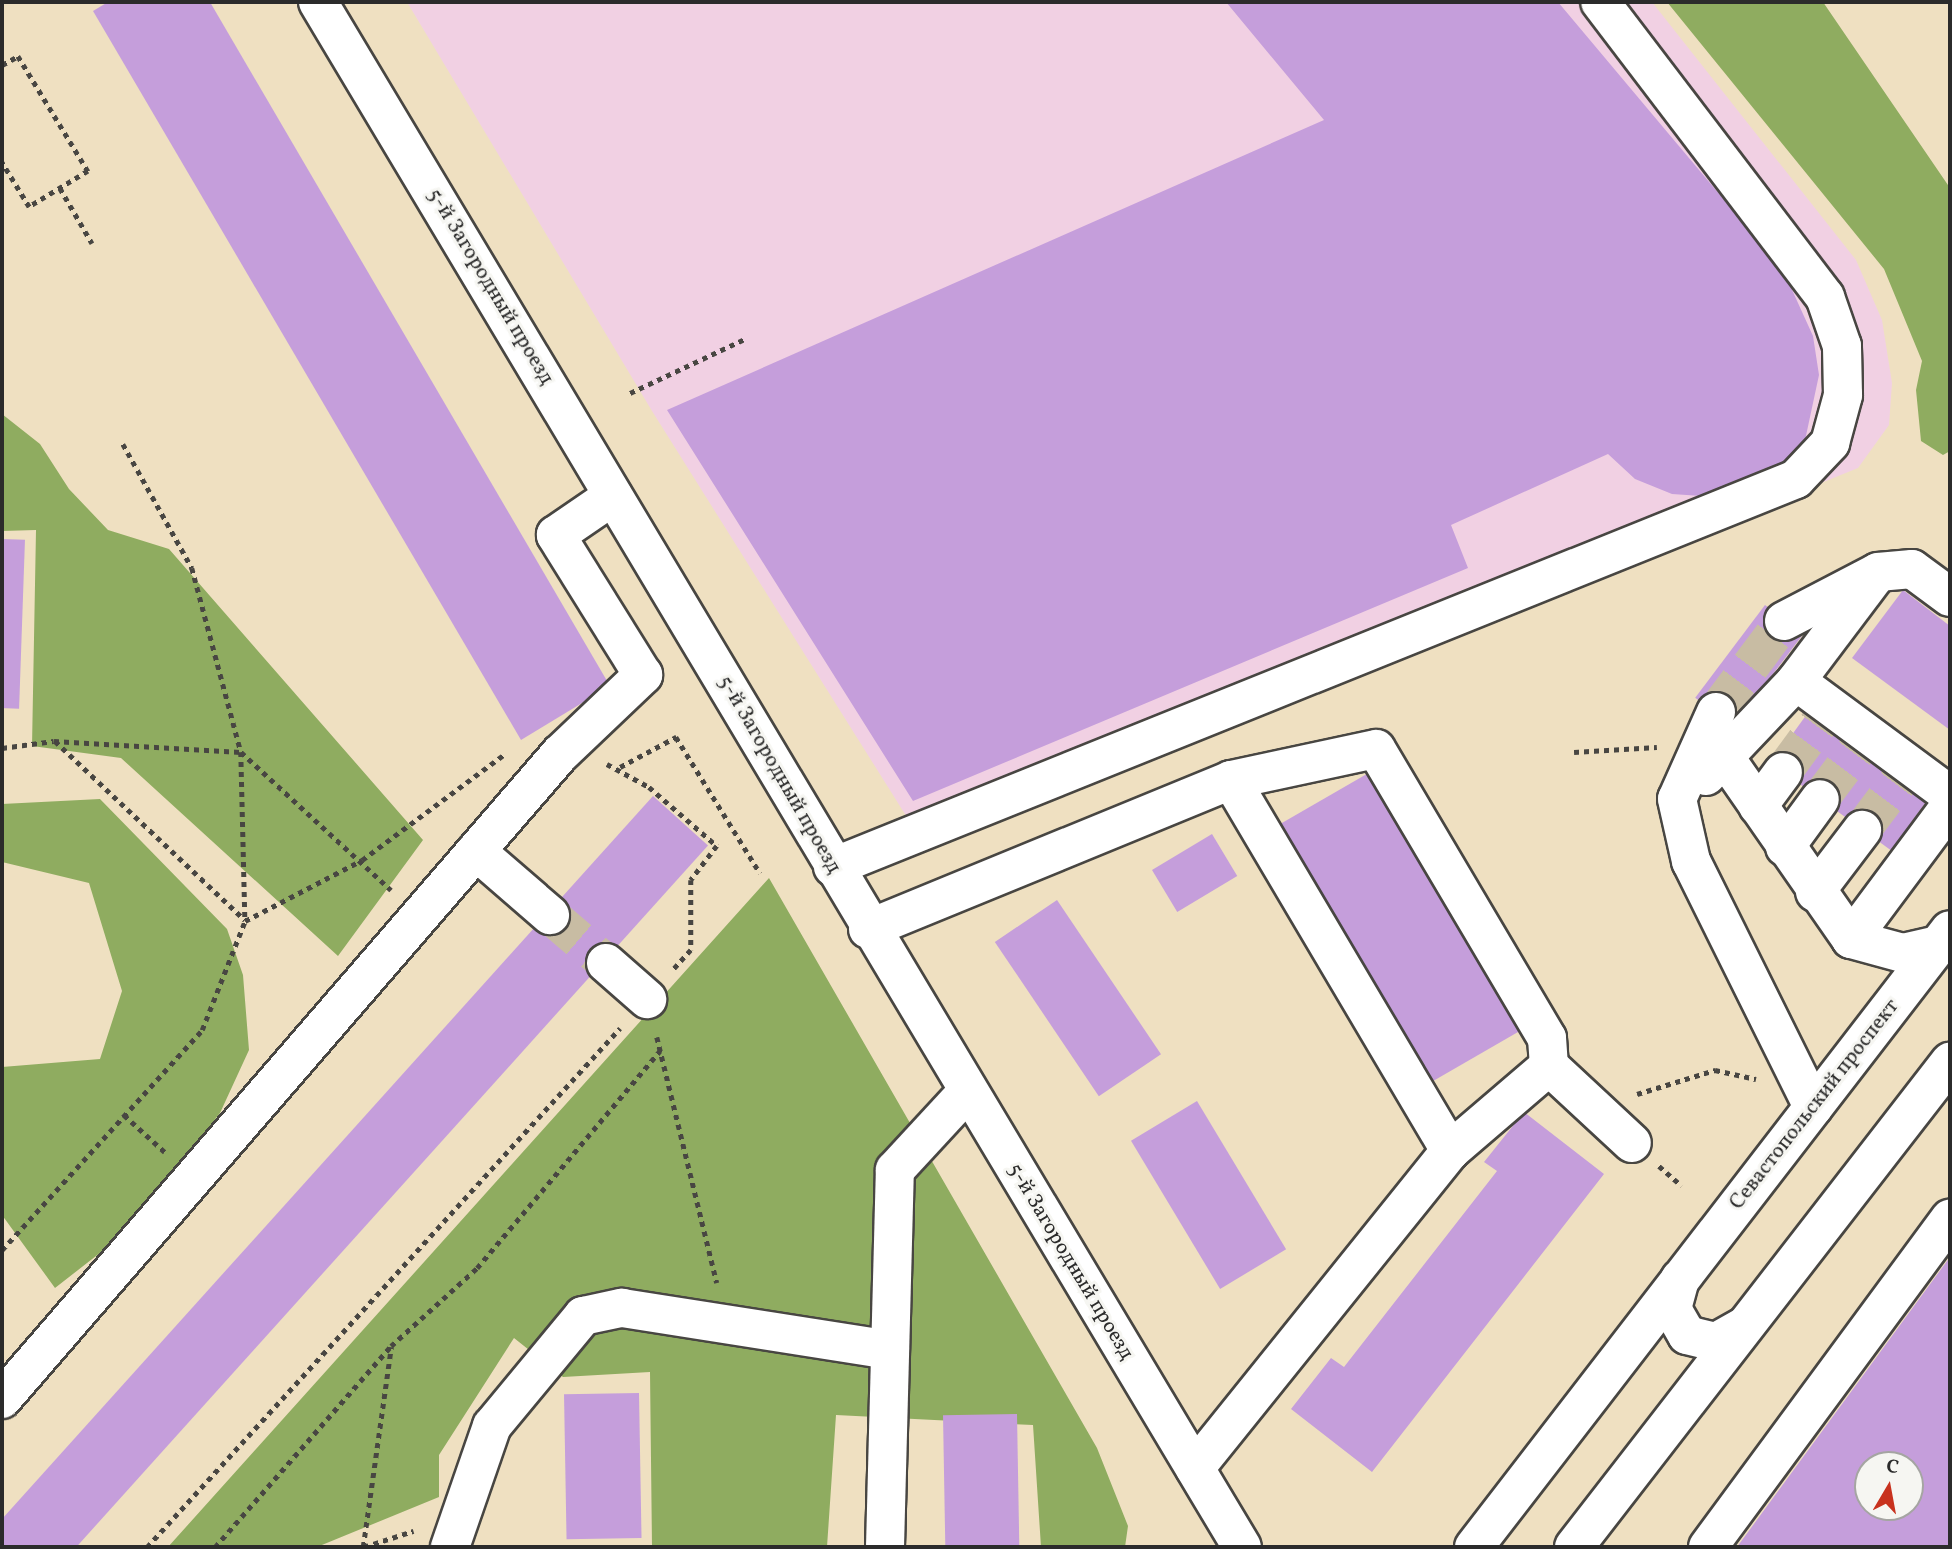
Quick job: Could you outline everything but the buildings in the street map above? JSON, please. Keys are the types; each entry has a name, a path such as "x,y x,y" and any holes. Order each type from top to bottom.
{"street":[{"name":"5-й Загородный проезд","path":"318,2 868,929 1242,1547"},
{"path":"833,867 1796,479 1830,443 1843,395 1842,346 1825,298 1600,2"},
{"path":"2,1399 560,754 643,675 556,535 613,496"},
{"path":"1784,621 1878,572 1912,569 1950,597"},
{"path":"1677,800 1726,759 1797,681 1878,572"},
{"path":"1797,681 1825,715 1862,743 1904,774 1950,795"},
{"path":"1716,712 1677,800 1691,861 1813,1107"},
{"path":"868,929 1231,780 1376,749 1547,1038 1549,1066 1632,1143"},
{"path":"1726,759 1815,892 1851,939 1903,953 1945,937"},
{"path":"1758,806 1783,772"},
{"path":"1231,780 1450,1151"},
{"path":"1785,847 1820,799"},
{"path":"1851,939 1950,806"},
{"path":"1815,892 1862,830"},
{"path":"476,851 550,915"},
{"name":"Севастопольский проспект","path":"1474,1547 1945,937"},
{"path":"606,963 647,999"},
{"name":"Севастопольский проспект","path":"1574,1547 1950,1062"},
{"path":"1195,1468 1450,1151 1549,1066"},
{"path":"886,1547 895,1170 967,1092"},
{"path":"1709,1547 1950,1219"},
{"name":"Севастопольский проспект","path":"1680,1279 1672,1308 1687,1335 1716,1342 1743,1328"},
{"path":"450,1547 492,1426 583,1315 622,1308 890,1350"}],"path":[{"path":"2,65 18,56 88,171 29,207 2,163"},
{"path":"60,188 92,243"},
{"path":"630,393 747,338"},
{"path":"2,1250 202,1030 245,921 241,752 192,568 123,444"},
{"path":"147,1547 691,950 691,880 717,846 620,767 676,737 760,873"},
{"path":"54,741 245,921"},
{"path":"2,747 54,741 241,752 362,860 392,891"},
{"path":"1574,752 1662,747"},
{"path":"245,921 362,860 510,750"},
{"path":"647,999 727,1325"},
{"path":"215,1547 391,1346 477,1268 660,1051"},
{"path":"1592,1108 1715,1070 1767,1082"},
{"path":"124,1115 172,1158"},
{"path":"363,1547 391,1346"}],"shaded area":[{"path":"407,2 1652,2 1856,260 1882,320 1892,383 1889,425 1858,468 925,846 652,411"}],"green space":[{"path":"1667,2 1823,2 1950,188 1950,451 1943,455 1921,441 1916,390 1922,361 1884,269"},
{"path":"2,414 40,444 69,489 108,530 169,549 423,840 338,956 121,758 32,746 36,530 2,531"},
{"path":"100,799 227,929 243,975 249,1050 220,1113 128,1231 55,1288 2,1215 2,1067 100,1059 122,991 89,883 2,862 2,804"},
{"path":"769,878 1097,1448 1128,1526 1125,1547 1041,1547 1033,1425 836,1415 827,1547 652,1547 650,1372 563,1377 514,1338 439,1455 439,1497 317,1547 168,1547"}],"tunnel":[{"path":"1716,712 1784,621"},
{"path":"1783,772 1819,723"},
{"path":"1820,799 1856,751"},
{"path":"1862,830 1898,782"},
{"path":"550,915 606,963"}]}
